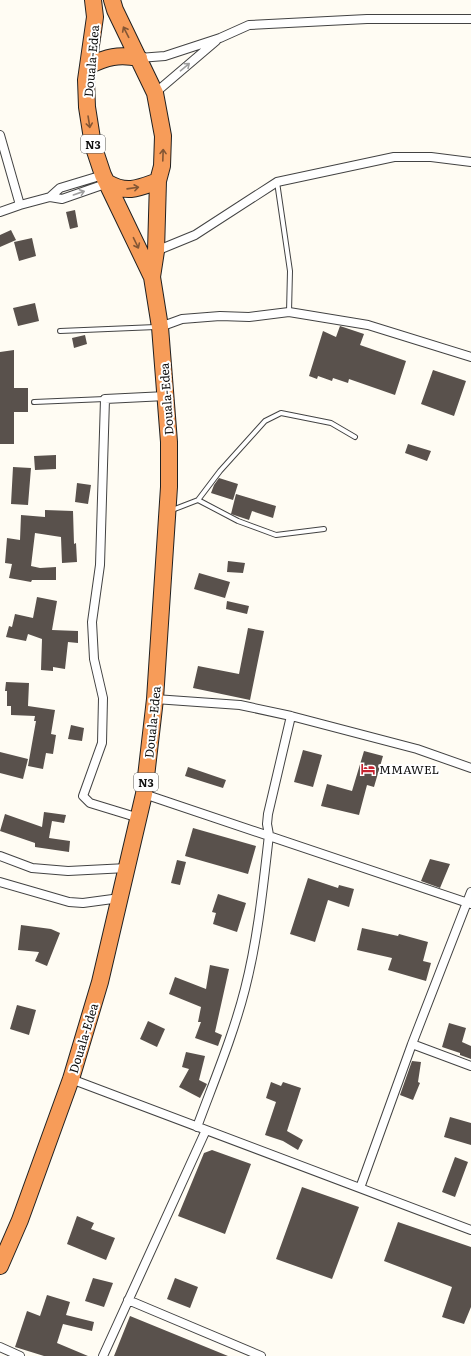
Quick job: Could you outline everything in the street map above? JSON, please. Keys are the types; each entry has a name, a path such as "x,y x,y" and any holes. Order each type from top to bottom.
{"highway":[{"name":"Douala-Edea","path":"0,1266 20,1220 71,1079 100,982 144,794 155,699 168,511 169,442 160,326 152,277 105,179 93,145 87,107 86,80 95,17 93,0"},
{"name":"Douala-Edea","path":"112,0 115,10 155,93 163,136 162,166 158,181 156,251 152,277"},
{"path":"88,66 113,56 125,55 139,58"},
{"path":"105,179 116,188 126,189 136,189 158,181"}],"street":[{"path":"139,58 165,56 220,38 249,25 367,19 471,19"},
{"path":"155,93 220,38"},
{"path":"0,137 20,205"},
{"path":"156,251 195,235 277,182 394,157 430,157 471,162"},
{"path":"0,212 50,197 62,199 105,179"},
{"path":"160,326 182,319 220,316 249,317 289,312 368,326 471,357"},
{"path":"138,818 90,803 83,796 102,743 103,698 94,659 92,622 100,565 105,398 166,396"},
{"path":"155,699 240,705 291,716 417,749 471,768"},
{"path":"197,1127 230,1037 245,989 261,906 269,835 267,824 268,814 291,716"},
{"path":"144,794 269,835 469,904"},
{"path":"0,856 32,868 68,871 127,868"},
{"path":"0,882 69,902 120,898"},
{"path":"360,1188 412,1044 469,904 471,892"},
{"path":"412,1044 471,1066"},
{"path":"71,1079 471,1230"},
{"path":"103,1356 206,1130"},
{"path":"128,1300 261,1356"},
{"path":"0,1347 20,1356"}],"lane":[{"path":"277,182 290,271 289,312"},
{"path":"60,331 160,326"},
{"path":"34,402 105,398"},
{"path":"168,511 198,500 220,471 265,421 281,413 331,423 355,437"},
{"path":"198,500 238,521 276,535 324,529"}],"building":[{"path":"75,210 78,227 70,229 66,212"},
{"path":"11,230 16,240 0,247 0,235"},
{"path":"32,238 36,256 19,261 14,242"},
{"path":"35,303 39,321 18,326 13,308"},
{"path":"340,326 364,334 360,345 406,361 395,395 349,379 348,383 333,378 332,381 318,376 317,379 309,376 323,331 336,337"},
{"path":"85,335 87,344 74,348 72,338"},
{"path":"14,350 14,388 28,388 28,412 14,412 14,444 0,444 0,352"},
{"path":"433,370 466,381 454,416 421,404"},
{"path":"408,444 431,451 427,461 405,453"},
{"path":"56,455 56,469 35,470 34,456"},
{"path":"13,467 31,468 28,505 11,504"},
{"path":"219,478 238,484 233,500 211,493"},
{"path":"77,483 91,485 88,504 75,502"},
{"path":"236,494 276,506 273,518 252,511 249,520 231,514"},
{"path":"45,510 73,511 74,544 76,543 77,562 62,563 61,537 35,533 31,566 40,568 56,567 56,580 32,580 31,582 9,578 12,564 5,563 7,538 20,540 21,515 45,517"},
{"path":"228,561 245,563 243,573 227,572"},
{"path":"199,573 230,582 225,598 194,589"},
{"path":"37,597 57,601 52,630 78,631 78,643 68,642 65,669 53,667 53,671 41,670 42,639 28,634 26,641 6,637 9,626 12,627 15,614 33,618"},
{"path":"227,601 249,606 247,614 226,609"},
{"path":"248,628 264,631 250,700 193,688 198,666 239,674"},
{"path":"6,682 29,683 28,706 55,710 51,734 56,735 53,754 46,753 43,769 28,766 36,721 34,721 35,716 11,715 11,706 7,706 7,691 5,691"},
{"path":"71,725 84,728 82,741 68,739"},
{"path":"303,750 322,755 313,787 294,782"},
{"path":"364,751 383,756 374,787 367,785 359,815 321,806 327,784 352,791"},
{"path":"0,752 28,759 23,779 0,773"},
{"path":"188,767 226,780 223,788 185,776"},
{"path":"44,812 66,815 64,823 52,821 49,838 70,841 69,852 35,847 35,843 0,831 5,814 42,827"},
{"path":"193,828 256,846 248,874 185,856"},
{"path":"430,859 450,864 440,888 421,881"},
{"path":"177,860 186,862 180,885 171,883"},
{"path":"308,878 338,888 339,885 354,889 349,907 328,900 315,942 290,934"},
{"path":"218,894 246,903 237,932 213,924 216,913 212,912"},
{"path":"21,925 51,929 60,933 47,966 35,961 39,952 18,950"},
{"path":"362,928 398,936 399,934 428,942 423,961 431,963 426,981 388,970 392,958 357,950"},
{"path":"210,965 229,969 215,1032 222,1035 218,1046 195,1038 201,1022 198,1022 201,1007 169,994 175,977 206,989"},
{"path":"17,1005 36,1010 29,1035 10,1029"},
{"path":"148,1021 165,1029 157,1047 140,1039"},
{"path":"449,1023 466,1028 462,1042 471,1046 471,1059 460,1055 460,1053 442,1047"},
{"path":"186,1052 205,1056 199,1080 207,1084 200,1098 179,1087 189,1069 182,1067"},
{"path":"412,1061 421,1062 418,1082 420,1083 413,1100 400,1095"},
{"path":"271,1082 281,1086 283,1082 301,1088 287,1131 303,1140 298,1150 283,1141 265,1135 276,1102 266,1098"},
{"path":"450,1117 471,1123 471,1145 444,1137"},
{"path":"212,1150 251,1164 225,1234 178,1216 204,1153"},
{"path":"455,1157 468,1162 455,1197 442,1192"},
{"path":"302,1187 359,1207 332,1279 276,1259"},
{"path":"77,1216 94,1223 91,1229 115,1238 106,1260 67,1244"},
{"path":"398,1222 471,1247 471,1307 464,1324 442,1317 452,1287 384,1261"},
{"path":"93,1278 113,1283 104,1307 85,1301"},
{"path":"175,1278 198,1287 190,1308 167,1299"},
{"path":"47,1295 70,1302 66,1315 94,1322 92,1331 63,1324 57,1343 88,1356 44,1356 15,1347 27,1311 40,1316"},
{"path":"130,1316 228,1356 114,1356"}],"place":[{"name":"MMAWEL","path":"368,769"}]}
